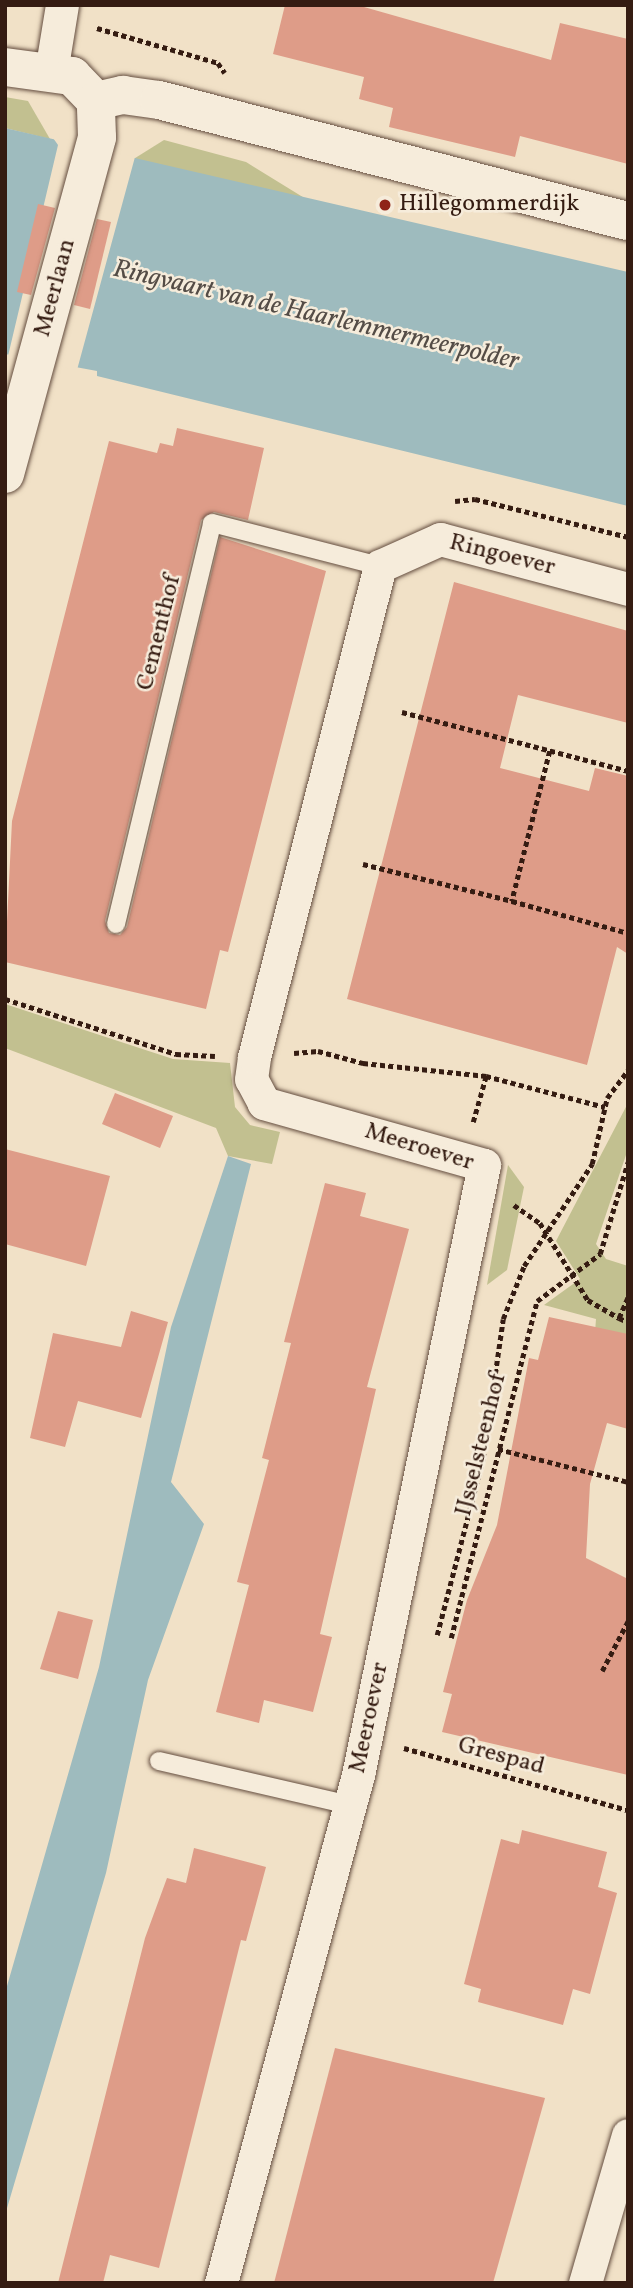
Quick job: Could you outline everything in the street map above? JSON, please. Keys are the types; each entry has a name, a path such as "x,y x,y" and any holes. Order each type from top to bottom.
{"street":[{"path":"51,72 62,5"},
{"path":"5,67 72,76 97,119 122,95 159,100 628,220"},
{"name":"Meerlaan","path":"5,474 97,119"},
{"name":"Ringoever","path":"380,566 440,539 628,589"},
{"name":"Meeroever","path":"221,2283 366,1738 484,1165 264,1102 251,1079 254,1057 380,566"},
{"path":"585,2283 628,2135"}],"lane":[{"name":"Cementhof","path":"116,924 212,523 380,566"},
{"name":"Meeroever","path":"159,1761 350,1805"}],"path":[{"path":"440,539 444,512 460,499 628,537"},
{"path":"402,712 628,771"},
{"path":"512,901 550,751"},
{"path":"363,864 628,933"},
{"path":"5,999 176,1054 254,1057 318,1051 363,1063 486,1076 605,1107"},
{"path":"437,1635 482,1458 503,1319 524,1266 546,1237 592,1164 605,1107 628,1070"},
{"path":"463,1159 486,1076"},
{"name":"IJsselsteenhof","path":"451,1638 537,1301 600,1254 628,1162"},
{"path":"478,1193 518,1207 540,1223 546,1237 588,1300 628,1322"},
{"path":"619,1318 628,1297"},
{"path":"498,1449 628,1482"},
{"path":"602,1671 628,1621"},
{"name":"Grespad","path":"366,1738 628,1810"}],"shaded area":[{"path":"5,97 28,101 50,139 5,128"},
{"path":"164,140 246,162 306,199 132,160"},
{"path":"5,1004 173,1059 230,1063 235,1107 250,1125 280,1132 272,1164 228,1156 216,1128 5,1048"},
{"path":"628,1103 628,1149 596,1244 606,1259 628,1266 628,1340 595,1332 596,1319 544,1305 580,1279 556,1241"},
{"path":"508,1165 524,1187 507,1270 487,1285"}],"water":[{"name":"Ringvaart van de Haarlemmermeerpolder","path":"5,128 628,272 628,506 97,376 97,371 5,354"},
{"path":"228,1156 251,1164 171,1482 204,1524 148,1680 106,1873 5,2215 5,1993 99,1667 171,1327"}],"pier":[{"path":"51,135 135,157 77,370 8,356 58,145"}],"building":[{"path":"285,5 357,5 551,60 560,23 628,39 628,164 520,136 515,157 389,127 393,108 359,99 364,77 273,54"},
{"path":"38,204 55,208 31,295 17,292"},
{"path":"97,219 111,222 90,309 74,305"},
{"path":"177,428 264,448 248,520 214,512 201,520 105,921 109,933 120,935 127,927 220,537 326,571 228,952 220,950 206,1009 5,962 12,821 109,441 157,453 160,443 173,446"},
{"path":"454,582 628,631 628,723 518,695 500,768 589,791 595,768 628,776 628,954 617,947 587,1065 347,999"},
{"path":"115,1093 173,1116 160,1148 102,1124"},
{"path":"5,1149 110,1176 86,1266 5,1244"},
{"path":"325,1183 366,1193 360,1216 409,1229 367,1387 376,1389 320,1634 332,1637 313,1712 264,1700 259,1723 216,1712 249,1585 237,1582 269,1460 262,1458 291,1343 284,1342"},
{"path":"131,1311 168,1322 141,1418 78,1401 65,1447 30,1438 53,1333 121,1347"},
{"path":"549,1317 628,1334 628,1429 607,1423 590,1484 586,1558 628,1579 628,1775 442,1732 452,1694 443,1692 467,1600 497,1525 529,1358 538,1360"},
{"path":"58,1611 93,1620 78,1679 40,1669"},
{"path":"522,1830 607,1852 598,1887 617,1893 590,1994 573,1989 563,2025 478,2002 481,1989 464,1984 501,1839 519,1844"},
{"path":"194,1848 266,1867 246,1941 241,1940 159,2268 110,2255 103,2283 58,2283 145,1938 167,1878 186,1883"},
{"path":"335,2048 545,2098 493,2283 274,2283"}],"place":[{"name":"Hillegommerdijk","path":"385,205"}]}
